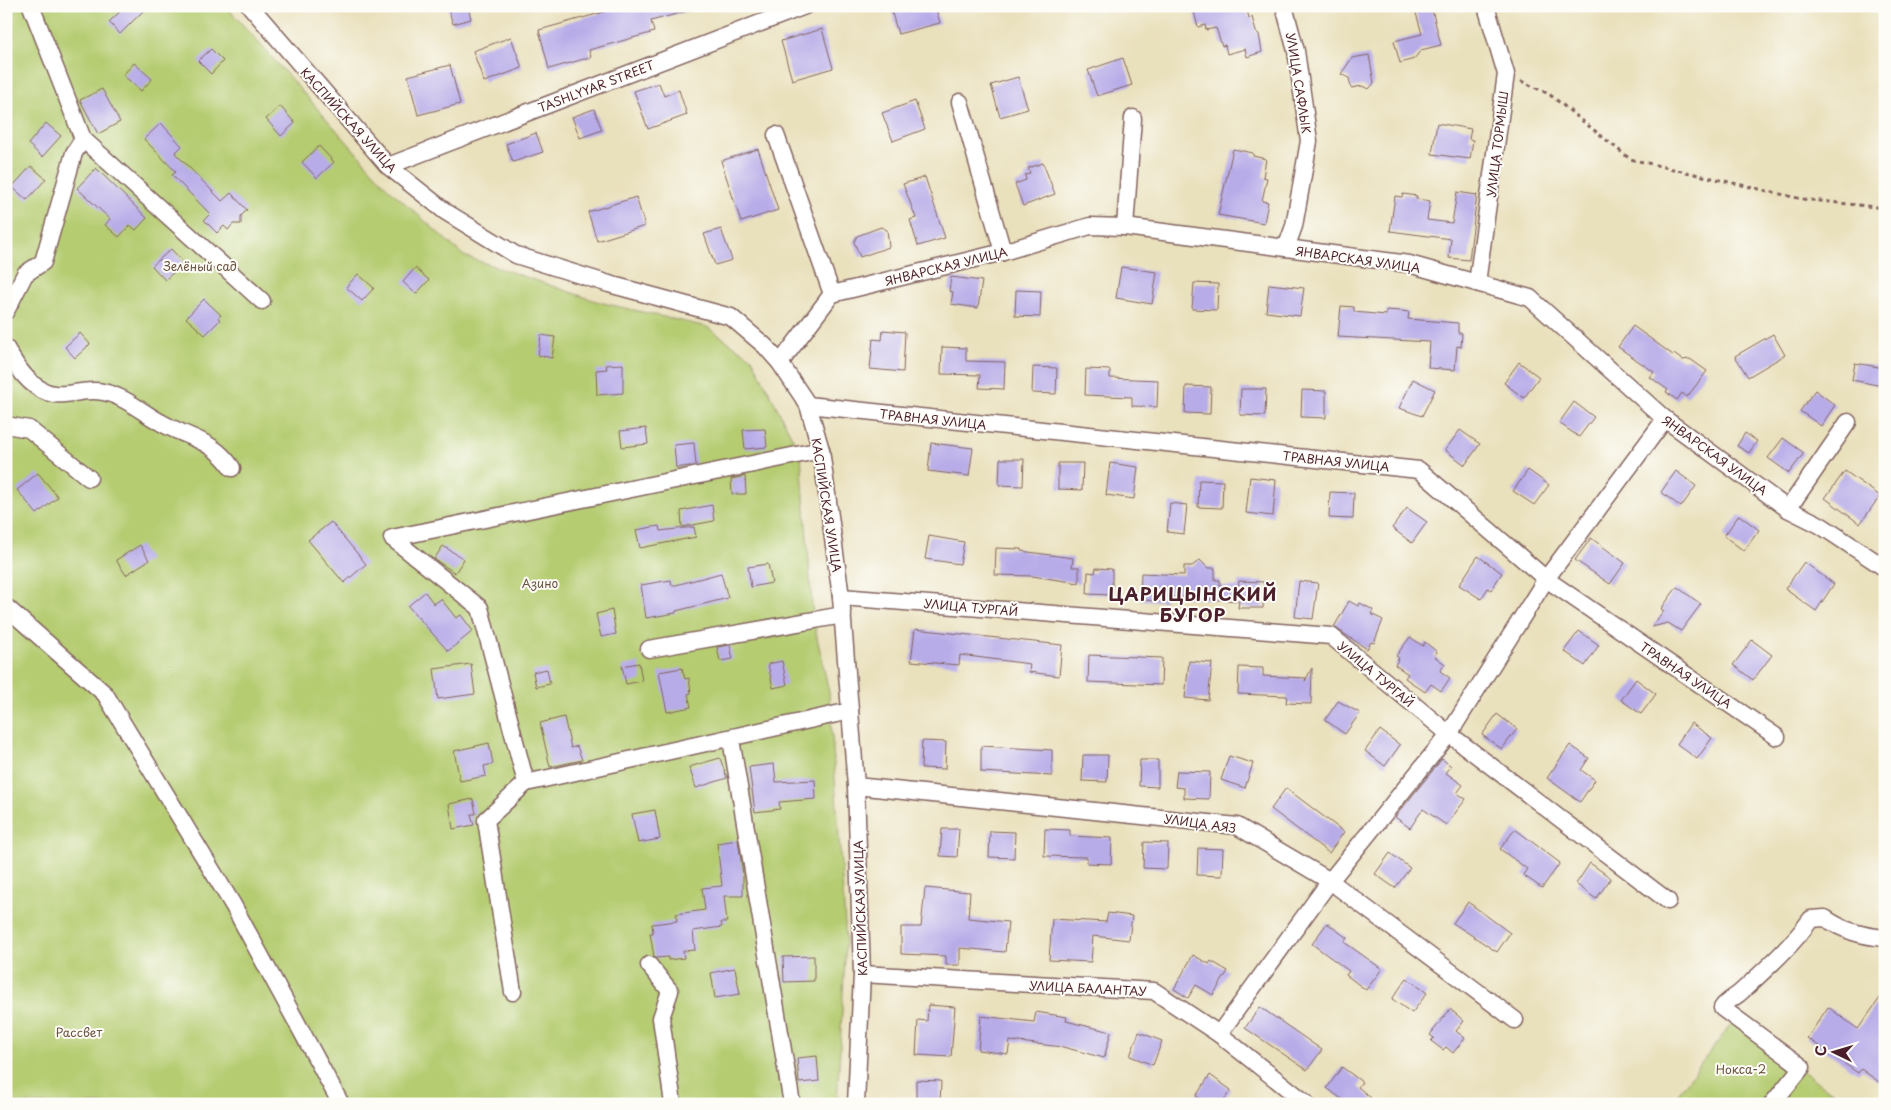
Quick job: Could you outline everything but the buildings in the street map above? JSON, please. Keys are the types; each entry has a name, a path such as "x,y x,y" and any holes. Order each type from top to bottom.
{"street":[{"path":"31,6 83,139 262,301"},
{"name":"КАСПИЙСКАЯ УЛИЦА","path":"250,6 388,166 446,212 516,255 609,284 731,317 765,346 780,363 808,405 821,450 841,597 856,786 862,974 856,1104"},
{"name":"TASHLYYAR STREET","path":"388,166 805,6"},
{"name":"УЛИЦА САФЛЫК","path":"1284,6 1296,51 1309,141 1294,226 1286,248"},
{"name":"УЛИЦА ТОРМЫШ","path":"1477,283 1506,74 1486,6"},
{"path":"960,102 1003,252"},
{"path":"1125,227 1133,118"},
{"path":"776,135 832,294 780,363"},
{"path":"6,311 25,274 43,262 74,153 83,139"},
{"name":"ЯНВАРСКАЯ УЛИЦА","path":"832,294 1003,252 1090,226 1125,227 1410,264 1530,298 1665,420 1788,509 1820,525 1885,568"},
{"path":"6,348 14,362 38,388 53,394 102,391 122,398 161,423 205,441 226,458 232,468"},
{"name":"ТРАВНАЯ УЛИЦА","path":"808,405 1419,470 1546,579 1777,737"},
{"path":"1219,1034 1330,881 1449,734 1546,579 1665,420"},
{"path":"1788,509 1848,422"},
{"path":"6,425 29,429 89,478"},
{"path":"526,783 480,608 392,538 821,450"},
{"name":"УЛИЦА ТУРГАЙ","path":"841,597 1331,636 1449,734 1668,901"},
{"path":"6,607 105,694 233,905 341,1104"},
{"path":"649,649 843,615"},
{"path":"513,992 486,820 526,783 731,739 850,711"},
{"path":"731,739 792,1104"},
{"name":"УЛИЦА АЯЗ","path":"856,786 1237,826 1330,881 1515,1020"},
{"path":"1772,1104 1802,1067 1722,1008 1726,1002 1738,996 1793,944 1811,919 1825,918 1842,929 1868,936 1885,938"},
{"path":"648,965 670,991 660,1018 672,1104"},
{"name":"УЛИЦА БАЛАНТАУ","path":"862,974 1154,991 1219,1034 1307,1104"}],"path":[{"path":"1506,74 1549,94 1630,159 1802,199 1885,208"}],"green space":[{"path":"6,6 226,6 388,188 464,256 599,302 707,327 752,358 801,455 813,619 829,692 846,938 837,1104 6,1104"},
{"name":"Нокса-2","path":"1733,1022 1849,1104 1670,1104"}],"district":[{"name":"ЦАРИЦЫНСКИЙ БУГОР","path":"1193,603"}],"park label":[{"name":"Зелёный сад","path":"200,266"},
{"name":"Азино","path":"540,583"},
{"name":"Рассвет","path":"79,1032"}]}
